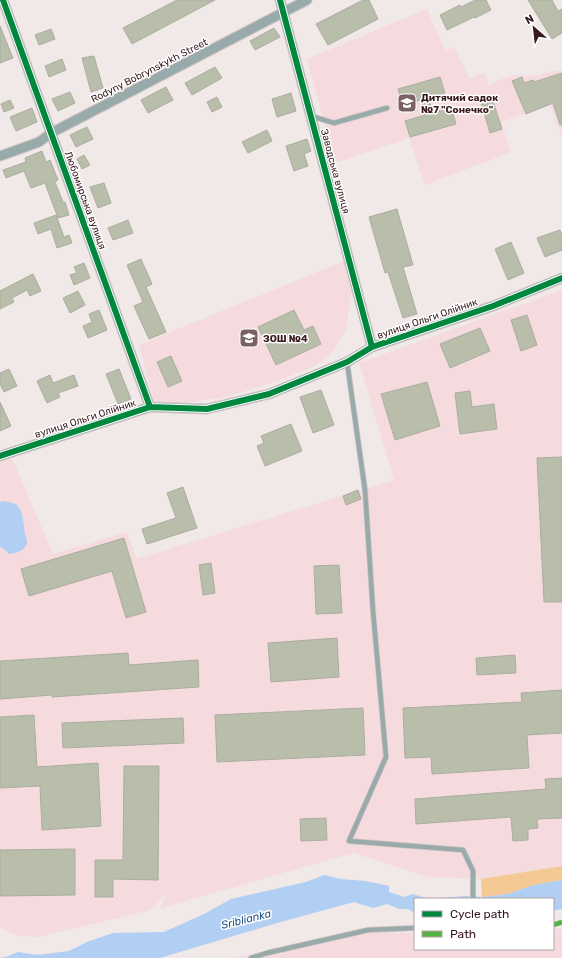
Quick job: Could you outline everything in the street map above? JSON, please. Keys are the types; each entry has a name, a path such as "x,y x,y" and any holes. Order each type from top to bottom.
{"street":[{"name":"Любомирська вулиця","path":"3,0 150,407"},
{"name":"Заводська вулиця","path":"280,0 372,347"},
{"name":"Rodyny Bobrynskykh Street","path":"0,156 39,142 51,133 307,0"},
{"name":"вулиця Ольги Олійник","path":"0,456 150,407 207,408 269,394 347,362 372,347 493,306 562,278"}],"lane":[{"path":"311,116 334,123 387,108"},
{"path":"347,362 365,490 373,611 386,758 349,841 462,850 473,872 473,898"},
{"path":"251,958 368,930 414,928"}],"shaded area":[{"name":"Дитячий садок №7 \"Сонечко\"","path":"427,9 445,51 454,47 469,78 485,73 489,86 501,79 514,75 529,76 562,70 562,138 550,105 501,122 511,152 425,185 409,138 335,163 307,59"},
{"name":"ЗОШ №4","path":"344,261 351,292 346,331 329,356 311,368 277,381 223,398 168,404 154,401 139,345"},
{"path":"562,290 562,866 481,879 429,877 353,853 161,908 166,892 158,903 147,911 38,937 18,936 0,928 0,461 12,458 53,554 127,532 136,559 394,480 359,363"},
{"path":"562,866 562,880 534,885 507,894 482,897 481,879"},
{"path":"562,928 562,958 233,958 364,932 414,933 414,950 554,950 554,929"}],"water":[{"path":"0,502 11,502 20,508 27,540 24,549 9,554 0,546"},
{"name":"Sriblianka","path":"324,875 389,886 389,892 405,897 412,894 426,898 414,898 414,912 408,909 399,909 387,904 373,908 354,902 160,958 0,958 18,952 37,955 69,951 87,942 113,933 164,932 204,914 231,899 306,882"},
{"path":"562,880 562,909 554,911 554,898 442,898 465,896 482,897 507,894 534,885"}],"building":[{"path":"177,0 215,0 132,44 123,28"},
{"path":"363,0 369,0 378,19 328,45 316,24"},
{"path":"475,0 486,0 491,10 447,30 440,15 460,5 461,7"},
{"path":"528,0 552,0 558,11 562,9 562,33 552,39"},
{"path":"0,26 13,58 0,63"},
{"path":"274,28 280,37 255,50 250,41"},
{"path":"51,29 55,39 39,45 35,35"},
{"path":"94,56 103,88 91,92 82,58"},
{"path":"62,59 66,70 49,77 45,66"},
{"path":"215,67 222,78 192,95 185,83"},
{"path":"562,73 562,125 560,125 553,103 526,114 512,81 522,77 524,83 533,80 534,82"},
{"path":"440,77 445,93 428,98 433,112 451,107 456,124 410,137 405,121 425,115 421,100 403,105 398,89"},
{"path":"166,87 173,100 148,113 141,100"},
{"path":"70,92 75,103 58,111 52,99"},
{"path":"291,93 296,111 277,117 272,99"},
{"path":"217,97 222,107 212,112 207,102"},
{"path":"492,98 502,129 490,133 481,102"},
{"path":"10,100 14,108 4,112 1,104"},
{"path":"32,108 37,122 16,131 10,117"},
{"path":"87,127 93,139 76,147 70,135"},
{"path":"267,130 272,141 248,153 242,142"},
{"path":"307,139 311,151 304,154 308,166 294,171 286,146"},
{"path":"42,151 46,162 50,160 58,180 55,182 63,202 65,202 69,215 58,218 45,183 31,188 24,171 6,178 3,170 26,162 25,158"},
{"path":"84,155 90,165 82,169 77,159"},
{"path":"104,183 111,203 98,208 90,187"},
{"path":"397,209 413,265 403,267 417,314 403,318 388,272 385,273 369,217"},
{"path":"56,215 64,237 69,235 72,243 57,248 51,229 38,234 34,223"},
{"path":"128,220 133,233 113,240 108,228"},
{"path":"560,230 562,236 562,250 545,257 537,238"},
{"path":"511,242 524,273 508,280 495,249"},
{"path":"141,259 152,284 146,287 166,332 149,339 134,306 143,302 127,265"},
{"path":"84,263 90,278 74,285 70,275 77,273 74,267"},
{"path":"33,274 41,291 30,296 27,290 12,298 14,302 0,309 0,291"},
{"path":"78,291 85,305 70,313 63,298"},
{"path":"99,310 107,330 88,338 83,326 92,322 89,314"},
{"path":"294,310 304,330 313,326 321,344 276,365 258,327"},
{"path":"527,315 537,345 521,351 511,320"},
{"path":"480,328 490,351 450,368 440,344"},
{"path":"171,356 182,381 168,387 157,362"},
{"path":"9,369 17,386 4,392 0,384 0,373"},
{"path":"119,369 131,399 118,404 106,374"},
{"path":"50,375 53,383 74,375 78,386 58,393 60,397 47,403 37,381"},
{"path":"427,382 440,426 395,440 381,394"},
{"path":"321,390 334,425 313,433 300,397"},
{"path":"470,391 472,407 494,404 497,429 460,434 455,393"},
{"path":"0,402 11,426 0,431"},
{"path":"291,424 302,451 265,466 257,446 264,443 261,436"},
{"path":"562,457 562,602 544,602 537,458"},
{"path":"183,487 197,528 147,544 142,529 176,518 167,493"},
{"path":"358,490 361,499 346,505 343,496"},
{"path":"124,538 146,612 126,618 112,571 29,596 21,569"},
{"path":"211,563 215,593 203,595 199,565"},
{"path":"339,565 342,613 316,614 314,566"},
{"path":"337,638 339,677 271,682 268,643"},
{"path":"128,653 129,665 198,660 199,687 0,699 0,661"},
{"path":"515,655 516,673 477,675 476,658"},
{"path":"562,690 562,733 527,735 529,768 432,774 431,757 405,758 403,708 522,702 521,693"},
{"path":"363,708 365,755 217,762 215,715"},
{"path":"34,715 37,767 98,763 101,826 42,830 40,786 0,788 0,717"},
{"path":"183,718 184,743 63,748 62,723"},
{"path":"124,766 159,766 158,880 113,879 113,897 95,897 95,860 123,860"},
{"path":"562,778 562,818 537,819 538,828 528,829 528,840 513,841 511,817 416,824 415,799 546,789 545,779"},
{"path":"326,818 327,840 301,841 300,819"},
{"path":"75,849 75,895 0,896 0,850"}],"marked path":[{"path":"554,925 562,922"}],"cycle path":[{"path":"3,0 150,407"},
{"path":"280,0 372,347"},
{"path":"0,456 150,407 207,409 269,394 347,362 372,347 493,306 562,278"}],"place":[{"name":"Дитячий садок №7 \"Сонечко\"","path":"407,103"},
{"name":"ЗОШ №4","path":"249,338"}]}
